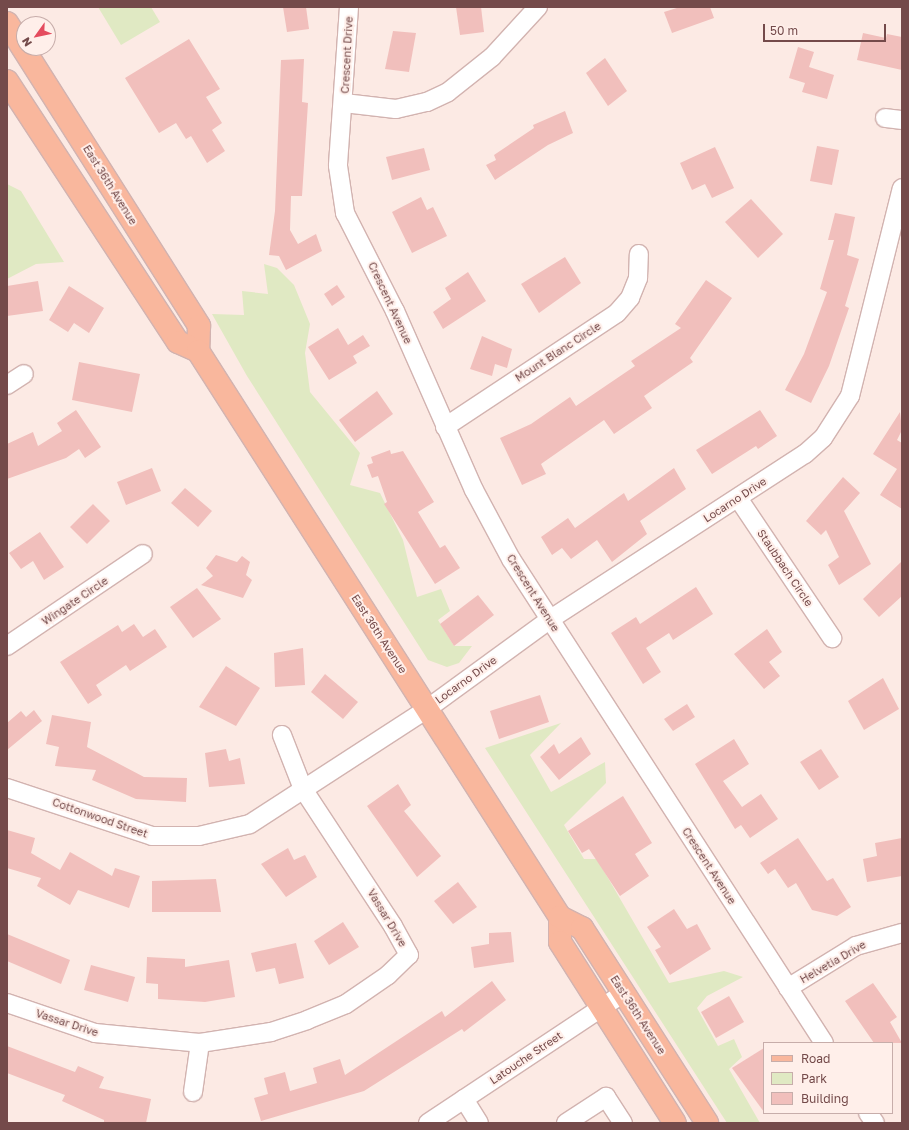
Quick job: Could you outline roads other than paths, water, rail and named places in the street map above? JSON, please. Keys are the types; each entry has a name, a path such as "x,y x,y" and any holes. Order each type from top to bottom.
{"main road":[{"name":"East 36th Avenue","path":"7,23 199,326 198,351 560,917 582,928 708,1123"},
{"path":"7,80 178,342 198,351"},
{"path":"560,917 560,942 675,1123"}],"street":[{"name":"Crescent Drive","path":"344,103 349,7"},
{"path":"344,103 396,109 428,102 448,92 492,57 538,7"},
{"name":"Crescent Avenue","path":"344,103 338,166 346,213 396,311 445,427 489,518 549,620 823,1042"},
{"name":"Locarno Drive","path":"427,709 549,620 805,454 823,438 850,396 902,188"},
{"name":"Mount Blanc Circle","path":"445,427 617,313 630,298 638,278 639,254"},
{"path":"7,385 24,374"},
{"name":"Staubbach Circle","path":"738,498 832,638"},
{"name":"Wingate Circle","path":"7,646 143,554"},
{"name":"Cottonwood Street","path":"7,788 152,836 199,836 250,824 427,709"},
{"path":"282,735 303,789"},
{"name":"Vassar Drive","path":"7,1003 95,1033 200,1043 271,1032 346,1004 388,975 408,955 393,926 303,789"},
{"name":"Helvetia Drive","path":"788,988 856,946 902,933"},
{"name":"Latouche Street","path":"428,1123 624,993"},
{"path":"193,1092 200,1043"},
{"path":"566,1123 606,1097 623,1123"},
{"path":"464,1099 479,1123"},
{"path":"869,1114 875,1123"}]}
